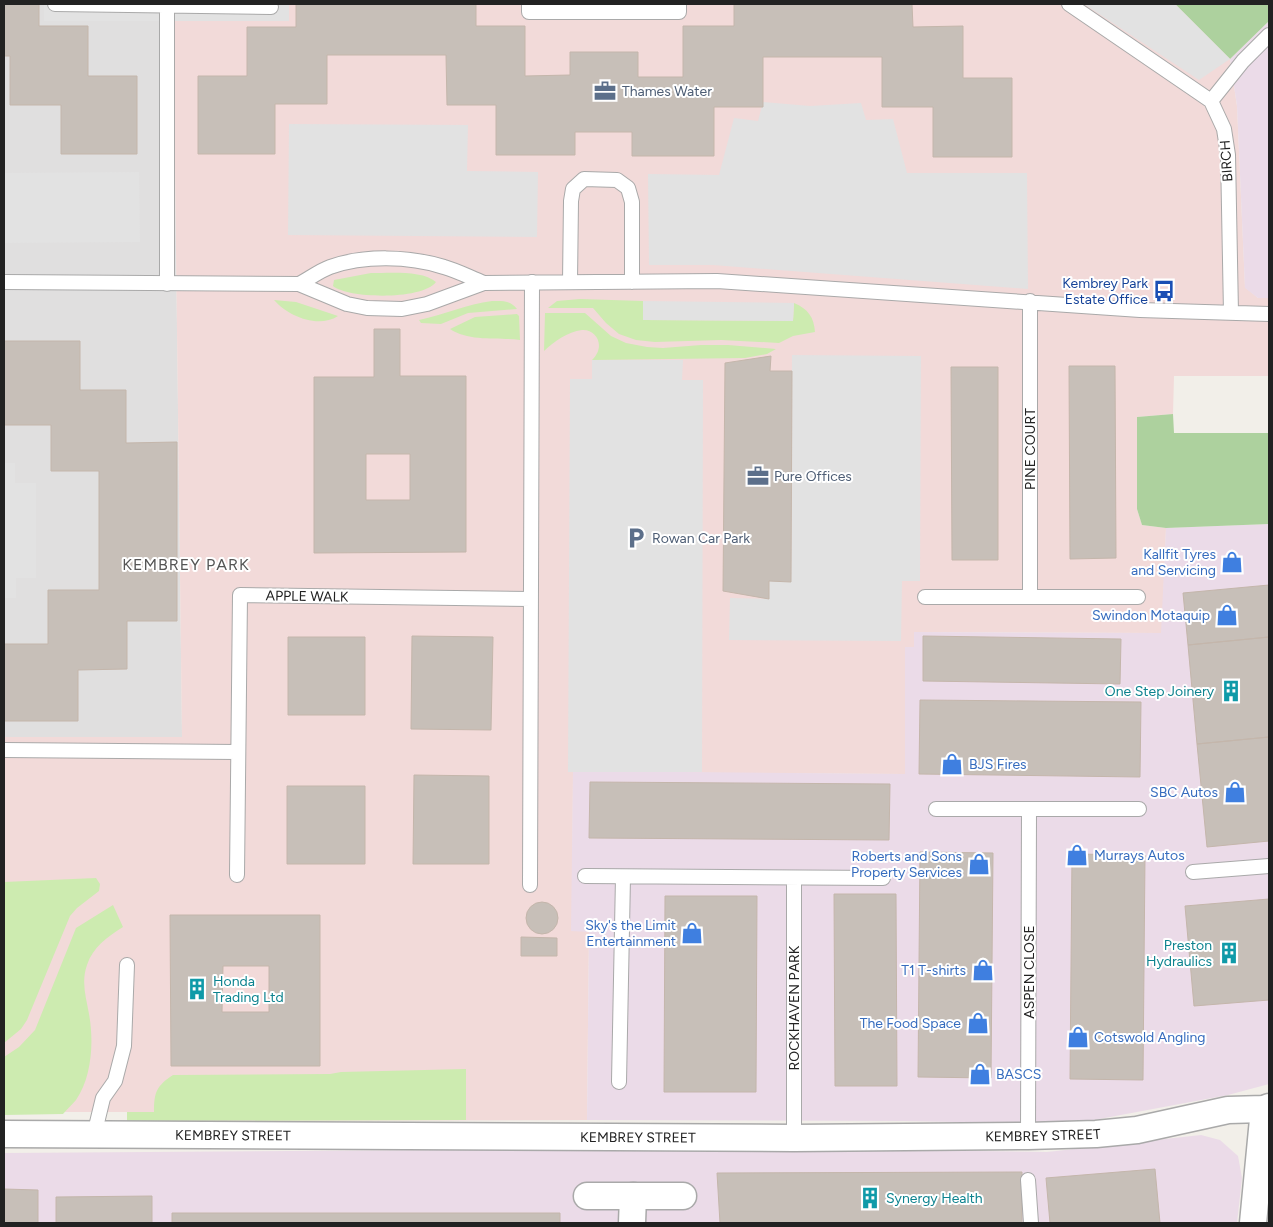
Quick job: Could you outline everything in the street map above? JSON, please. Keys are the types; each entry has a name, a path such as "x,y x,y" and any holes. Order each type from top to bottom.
{"street":[{"name":"KEMBREY STREET","path":"4,1134 794,1138 1028,1136 1096,1134 1137,1130 1228,1110 1267,1108"},
{"path":"1253,1223 1267,1108"},
{"path":"587,1196 682,1196"},
{"path":"632,1223 633,1196"}],"lane":[{"path":"55,4 271,7"},
{"path":"529,4 529,12 679,12 679,4"},
{"path":"1069,4 1211,101 1243,62 1269,35"},
{"path":"167,5 167,284"},
{"name":"BIRCH","path":"1211,101 1224,129 1228,155 1231,313"},
{"path":"570,282 571,201 574,188 584,179 617,180 628,188 632,202 632,282"},
{"path":"299,284 328,268 353,260 386,259 419,260 445,267 484,283"},
{"path":"4,282 299,284 346,304 368,308 402,309 428,304 484,283 717,281 1140,310 1269,314"},
{"path":"530,885 532,282"},
{"name":"PINE COURT","path":"1030,301 1030,597"},
{"name":"APPLE WALK","path":"237,875 240,595 531,599"},
{"path":"925,597 1138,597"},
{"path":"4,750 237,752"},
{"path":"936,809 1139,809"},
{"name":"ASPEN CLOSE","path":"1028,1136 1029,809"},
{"path":"1193,872 1269,866"},
{"path":"585,876 883,878"},
{"path":"619,1082 623,877"},
{"name":"ROCKHAVEN PARK","path":"794,878 794,1138"},
{"path":"94,1135 103,1098 115,1081 124,1046 127,965"},
{"path":"1028,1180 1031,1223"}],"shaded area":[{"path":"4,4 173,4 182,737 4,737"},
{"path":"44,4 289,4 289,21 44,21"},
{"name":"KEMBREY PARK","path":"173,4 1175,4 1230,59 1237,106 1245,287 1258,298 1269,298 1269,376 1174,376 1173,414 1137,417 1137,509 1142,525 1166,528 1162,633 914,632 914,647 905,647 905,774 573,772 572,931 589,931 587,1120 127,1121 127,1112 4,1112 4,737 182,737"},
{"path":"1084,4 1175,4 1230,59 1199,80"},
{"path":"1269,21 1269,298 1258,298 1245,288 1237,106 1230,59"},
{"path":"763,102 810,106 861,103 866,120 893,119 907,173 1027,173 1028,289 713,265 649,265 648,174 719,175 734,118 758,121"},
{"path":"289,124 468,125 467,171 538,172 537,237 288,235"},
{"path":"139,172 140,242 4,243 4,173"},
{"path":"643,301 794,303 793,321 643,320"},
{"path":"792,355 921,356 920,581 902,581 901,641 729,640 730,598 769,599 769,581 791,581"},
{"name":"Rowan Car Park","path":"592,360 683,360 682,380 703,380 702,772 568,772 570,379 592,379"},
{"path":"4,463 15,463 15,483 36,483 36,578 16,578 16,598 4,598"},
{"path":"1269,524 1269,1084 1228,1095 1094,1120 1008,1123 587,1120 589,932 571,931 573,771 905,774 905,647 914,647 914,632 1161,633 1166,528"},
{"path":"1201,1135 1220,1140 1238,1156 1242,1178 1237,1223 4,1223 4,1153 752,1148 1047,1152"}],"green space":[{"path":"1175,4 1269,4 1269,21 1230,59"},
{"path":"371,273 414,274 430,278 436,282 428,288 417,292 386,296 354,293 333,286 334,280"},
{"path":"580,299 643,301 643,320 793,321 794,303 809,314 815,332 793,336 779,343 721,340 655,342 636,340 619,334 593,308 548,308 557,301"},
{"path":"274,300 296,302 338,316 322,321 304,319 287,311"},
{"path":"492,301 509,303 517,309 468,313 441,324 421,323 419,320 474,305"},
{"path":"545,313 585,313 611,336 626,343 647,347 728,345 776,349 767,354 745,358 592,360 596,355 599,345 592,332 587,330 566,335 544,351"},
{"path":"517,314 519,316 520,340 466,336 450,329 475,317"},
{"path":"1173,414 1174,433 1269,433 1269,524 1166,528 1142,525 1137,509 1137,417"},
{"path":"96,878 100,884 99,891 70,916 27,1020 21,1029 4,1043 4,882"},
{"path":"113,905 123,927 97,948 85,971 85,990 91,1025 91,1047 88,1070 81,1091 76,1100 63,1114 4,1115 4,1057 19,1047 35,1030 76,928"},
{"path":"466,1069 466,1120 127,1121 127,1112 154,1112 157,1090 173,1075 330,1074 341,1072"}],"building":[{"path":"4,4 39,4 39,26 88,26 88,76 137,76 137,154 61,154 61,105 10,105 10,56 4,56"},
{"name":"Thames Water","path":"296,4 476,4 476,26 525,26 525,76 570,75 570,52 638,52 638,77 683,77 683,26 734,26 734,4 912,4 913,27 963,26 963,78 1012,78 1012,157 933,157 933,107 882,107 882,57 763,57 763,107 714,107 714,156 632,156 632,132 575,132 575,155 496,155 496,105 447,105 446,55 327,55 327,104 275,104 275,154 198,154 198,76 247,76 247,27 296,27"},
{"path":"374,329 400,329 400,376 466,376 466,552 314,553 314,377 374,377","holes":["366,454 410,454 410,500 366,500"]},
{"path":"4,341 80,341 80,390 126,390 126,443 177,442 177,621 127,621 127,669 78,670 78,721 4,721 4,644 48,644 48,590 99,590 99,471 51,471 51,425 4,425"},
{"name":"Pure Offices","path":"771,356 770,371 792,371 791,582 769,581 769,599 723,591 725,363"},
{"path":"1069,366 1115,366 1116,558 1070,559"},
{"path":"951,367 998,367 998,560 952,560"},
{"name":"Swindon Motaquip","path":"1269,585 1269,637 1188,645 1183,593"},
{"path":"412,636 493,637 491,730 411,729"},
{"path":"923,636 1121,639 1120,684 923,681"},
{"path":"288,637 365,637 365,715 288,715"},
{"name":"One Step Joinery","path":"1269,637 1269,737 1197,744 1188,645"},
{"path":"920,700 1141,702 1140,777 919,774"},
{"name":"SBC Autos","path":"1269,737 1269,841 1207,847 1197,744"},
{"path":"414,775 489,776 489,864 413,864"},
{"path":"590,782 890,784 889,840 589,838"},
{"path":"287,786 365,786 365,864 287,864"},
{"path":"920,852 993,853 991,1078 918,1077"},
{"path":"1072,854 1145,855 1143,1080 1070,1079"},
{"path":"834,894 896,894 897,1086 835,1086"},
{"path":"665,896 757,896 756,1092 664,1092"},
{"name":"Preston Hydraulics","path":"1269,899 1269,1000 1194,1006 1185,906"},
{"path":"542,902 548,903 553,907 557,912 557,924 553,929 548,933 542,934 536,933 531,929 527,924 526,918 527,912 531,907 536,903"},
{"name":"Honda Trading Ltd","path":"170,915 320,915 320,1066 171,1066","holes":["223,966 269,966 269,1012 222,1012"]},
{"path":"521,937 557,938 557,956 521,956"},
{"path":"1155,1169 1160,1223 1050,1223 1046,1178"},
{"name":"Synergy Health","path":"1022,1172 1022,1223 720,1223 717,1173"},
{"path":"4,1189 38,1190 38,1223 4,1223"},
{"path":"152,1196 152,1223 56,1223 56,1197"},
{"path":"172,1213 560,1213 560,1223 172,1223"}],"place":[{"name":"Thames Water","path":"605,91"},
{"name":"Kembrey Park Estate Office","path":"1164,291"},
{"name":"Pure Offices","path":"758,476"},
{"name":"Rowan Car Park","path":"636,538"},
{"name":"Kallfit Tyres and Servicing","path":"1232,562"},
{"name":"Swindon Motaquip","path":"1227,615"},
{"name":"One Step Joinery","path":"1231,691"},
{"name":"BJS Fires","path":"952,764"},
{"name":"SBC Autos","path":"1235,792"},
{"name":"Murrays Autos","path":"1077,855"},
{"name":"Roberts and Sons Property Services","path":"979,864"},
{"name":"Sky's the Limit Entertainment","path":"692,933"},
{"name":"Preston Hydraulics","path":"1229,953"},
{"name":"T1 T-shirts","path":"983,970"},
{"name":"Honda Trading Ltd","path":"197,989"},
{"name":"The Food Space","path":"978,1023"},
{"name":"Cotswold Angling","path":"1078,1037"},
{"name":"BASCS","path":"980,1074"},
{"name":"Synergy Health","path":"870,1198"}],"district":[{"name":"KEMBREY PARK","path":"186,564"}]}
